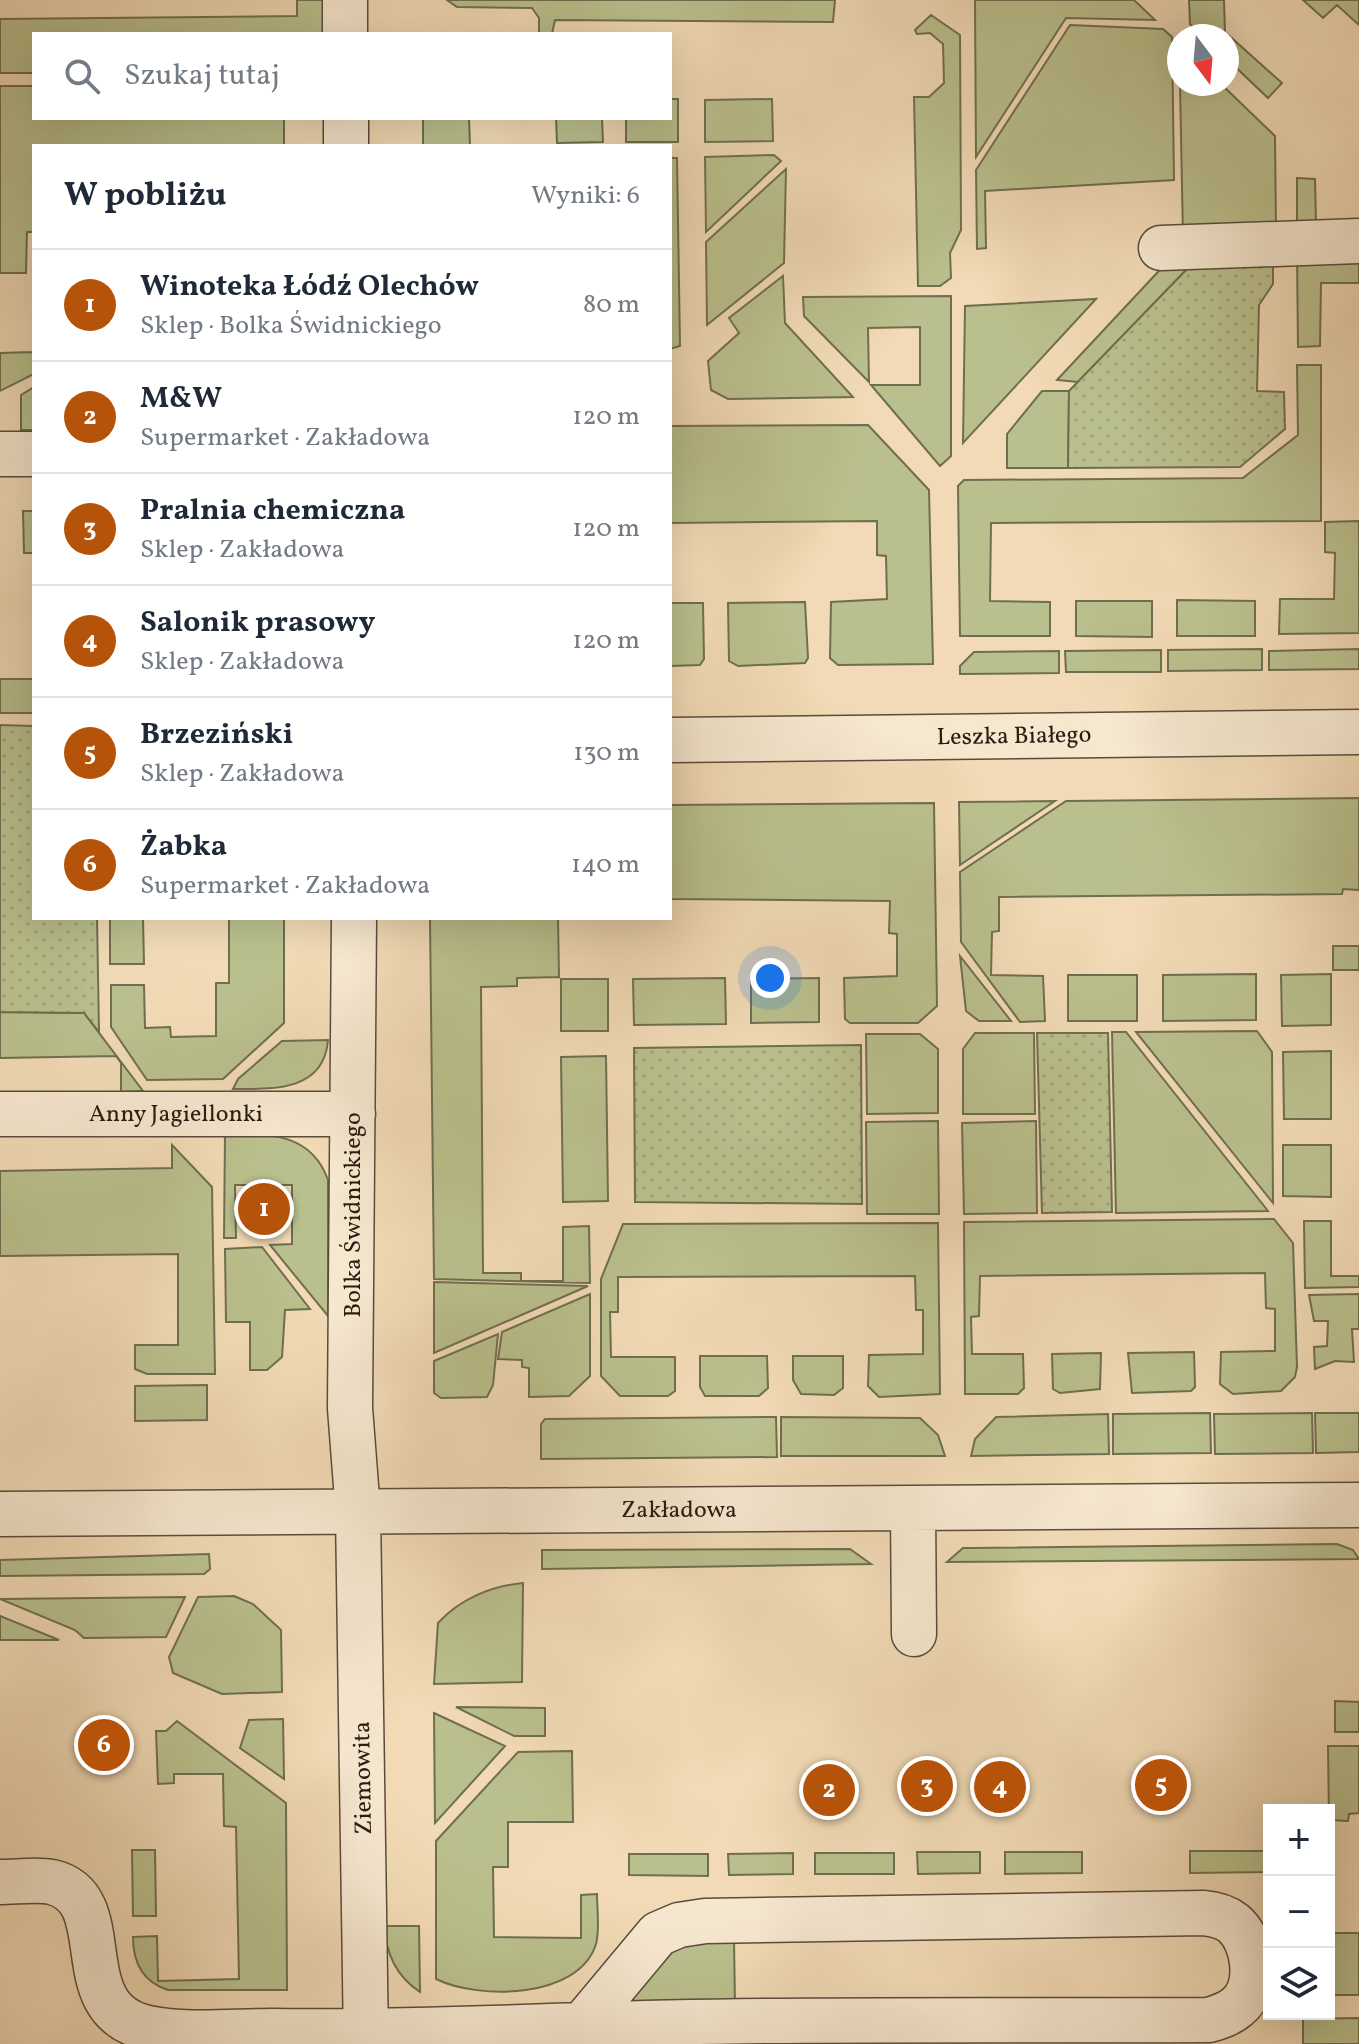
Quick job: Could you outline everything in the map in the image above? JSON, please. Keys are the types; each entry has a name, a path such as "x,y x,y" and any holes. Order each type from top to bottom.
{"street":[{"path":"345,0 345,32"},
{"path":"346,120 346,144"},
{"path":"1161,248 1359,241"},
{"path":"0,454 32,454"},
{"name":"Leszka Białego","path":"672,740 1359,732"},
{"name":"Bolka Świdnickiego","path":"354,920 350,1408 358,1512"},
{"name":"Anny Jagiellonki","path":"0,1114 353,1114"},
{"name":"Zakładowa","path":"0,1514 1359,1505"},
{"path":"913,1508 914,1634"},
{"name":"Ziemowita","path":"358,1512 366,2038"},
{"path":"0,1882 52,1882 71,1891 87,1912 101,1994 114,2010 135,2024 173,2031 366,2038 582,2025 1209,2020 1239,2006 1248,1993 1252,1973 1243,1933 1227,1919 1203,1913 705,1921 679,1925 658,1934 582,2025"}],"green space":[{"path":"297,0 324,0 327,32 32,32 32,73 0,73 0,19 297,16"},
{"path":"447,0 835,0 833,22 555,20 552,32 539,32 539,18 532,8 457,7"},
{"path":"975,0 1134,0 1155,20 1066,18 976,157"},
{"path":"1189,0 1224,0 1225,24 1190,24"},
{"path":"1303,0 1359,0 1359,25 1337,5 1323,18"},
{"path":"931,15 960,35 961,230 950,253 951,278 940,286 918,286 914,97 929,97 944,83 943,44 930,33 917,34 915,30"},
{"path":"1070,25 1163,29 1167,33 1167,96 1173,96 1174,180 985,191 986,248 977,249 976,170"},
{"path":"1239,45 1282,83 1268,98 1239,70"},
{"path":"0,86 32,86 32,120 284,120 284,144 32,144 32,232 27,232 26,273 0,273"},
{"path":"1180,96 1233,96 1275,136 1276,231 1183,237"},
{"path":"672,99 678,99 678,142 626,142 626,120 672,120"},
{"path":"772,99 773,141 705,142 705,100"},
{"path":"423,120 469,120 470,144 423,144"},
{"path":"556,120 602,120 603,142 557,143"},
{"path":"774,155 781,161 706,232 705,157"},
{"path":"672,158 677,158 680,346 672,348"},
{"path":"786,169 784,263 707,325 706,242"},
{"path":"1297,178 1315,179 1316,222 1297,222"},
{"path":"1297,253 1359,253 1359,283 1321,283 1320,346 1298,347"},
{"path":"1170,259 1190,266 1078,382 1057,380"},
{"path":"1273,263 1273,284 1259,305 1257,391 1284,392 1285,429 1240,467 1068,468 1069,391 1190,266"},
{"path":"783,276 785,323 853,397 728,399 711,390 708,361 739,333 729,318"},
{"path":"951,296 951,456 940,466 871,385 920,385 920,327 868,328 869,382 804,316 803,297"},
{"path":"1096,299 963,443 965,306"},
{"path":"32,352 32,375 0,391 0,353"},
{"path":"1297,365 1321,365 1321,521 991,523 990,601 1050,602 1050,636 960,636 958,486 964,480 1243,478 1298,435"},
{"path":"32,388 32,430 21,430 21,395"},
{"path":"1042,391 1069,391 1068,468 1007,468 1007,434"},
{"path":"868,425 929,490 933,664 838,665 830,658 831,602 887,599 886,556 877,555 877,521 672,523 672,426"},
{"path":"23,511 32,511 32,553 24,553"},
{"path":"1359,521 1359,633 1279,634 1280,599 1334,599 1335,553 1325,552 1325,522"},
{"path":"1177,600 1255,601 1255,636 1177,636"},
{"path":"1076,601 1152,601 1152,637 1076,636"},
{"path":"805,602 808,658 805,663 738,666 729,661 728,603"},
{"path":"672,603 703,603 704,659 700,665 672,666"},
{"path":"1262,649 1262,670 1168,671 1168,650"},
{"path":"1359,649 1359,669 1269,670 1269,651"},
{"path":"1161,650 1161,672 1066,672 1065,651"},
{"path":"1059,651 1059,673 960,674 960,666 974,652"},
{"path":"0,679 32,679 32,713 0,713"},
{"path":"0,725 32,726 32,920 97,920 99,1032 84,1013 0,1012"},
{"path":"1359,798 1359,890 1343,889 1342,894 999,897 999,931 992,932 991,975 1043,976 1045,1021 1020,1022 961,942 960,872 1066,801"},
{"path":"1055,801 960,865 959,802"},
{"path":"934,803 937,1006 918,1023 850,1023 845,1019 844,978 897,976 897,934 889,933 890,901 672,899 672,805"},
{"path":"110,920 143,920 144,964 110,964"},
{"path":"229,920 284,920 284,1023 223,1079 147,1080 111,1027 111,985 144,985 145,1028 170,1027 171,1037 216,1036 216,983 229,983"},
{"path":"430,920 558,920 559,977 517,978 517,986 481,987 483,1273 521,1273 521,1281 563,1281 563,1227 589,1226 590,1283 434,1279"},
{"path":"1333,946 1359,946 1359,970 1333,970"},
{"path":"960,956 1011,1021 979,1021 966,1011"},
{"path":"1256,974 1256,1020 1163,1021 1163,975"},
{"path":"1331,974 1331,1025 1282,1026 1281,975"},
{"path":"1068,975 1137,975 1137,1021 1068,1021"},
{"path":"725,978 726,1024 634,1025 633,979"},
{"path":"819,978 819,1022 751,1023 751,979"},
{"path":"561,979 608,979 608,1031 561,1031"},
{"path":"0,1012 84,1013 143,1091 121,1092 121,1063 116,1056 0,1058"},
{"path":"1257,1031 1272,1052 1273,1203 1136,1032"},
{"path":"1112,1032 1126,1032 1268,1211 1116,1213"},
{"path":"975,1033 1034,1033 1035,1114 963,1114 963,1049"},
{"path":"1037,1033 1108,1033 1112,1212 1042,1213"},
{"path":"866,1034 920,1034 938,1049 938,1113 867,1114"},
{"path":"328,1040 317,1070 306,1078 279,1087 233,1089 238,1079 282,1041"},
{"path":"861,1045 862,1204 635,1202 634,1048"},
{"path":"1331,1051 1331,1119 1284,1119 1283,1052"},
{"path":"606,1056 608,1201 563,1202 561,1057"},
{"path":"938,1121 939,1214 867,1214 866,1122"},
{"path":"1036,1121 1037,1213 964,1214 962,1123"},
{"path":"225,1133 286,1139 299,1144 320,1164 328,1180 328,1316 270,1245 292,1244 292,1185 235,1185 236,1238 224,1238"},
{"path":"172,1145 212,1187 215,1374 147,1374 135,1369 135,1345 178,1345 178,1254 0,1256 0,1171 172,1168"},
{"path":"1283,1145 1331,1145 1331,1197 1283,1196"},
{"path":"1274,1219 1293,1243 1297,1367 1295,1377 1281,1391 1233,1394 1220,1384 1221,1352 1275,1351 1275,1309 1266,1308 1265,1273 980,1276 979,1316 971,1317 972,1354 1023,1354 1024,1388 1018,1394 965,1394 964,1222"},
{"path":"1304,1221 1331,1221 1331,1276 1359,1276 1359,1287 1305,1288"},
{"path":"938,1223 940,1394 879,1397 868,1386 869,1355 923,1354 923,1310 916,1310 915,1276 618,1277 618,1312 610,1312 611,1357 675,1357 675,1391 668,1396 620,1396 601,1376 601,1279 623,1224"},
{"path":"262,1247 310,1309 285,1310 282,1357 267,1370 250,1370 250,1322 226,1322 225,1249"},
{"path":"434,1282 588,1286 434,1353"},
{"path":"590,1294 590,1376 569,1396 529,1397 529,1368 522,1367 522,1360 498,1359 502,1332"},
{"path":"1359,1294 1359,1329 1352,1329 1354,1362 1335,1361 1315,1369 1314,1347 1327,1346 1328,1321 1314,1321 1309,1295"},
{"path":"498,1334 493,1385 487,1397 441,1398 434,1393 434,1361"},
{"path":"1194,1352 1195,1387 1191,1391 1132,1393 1128,1353"},
{"path":"1101,1353 1100,1389 1060,1393 1053,1389 1052,1354"},
{"path":"700,1356 767,1356 768,1388 759,1396 705,1396 700,1387"},
{"path":"793,1356 843,1356 843,1388 834,1395 801,1394 793,1380"},
{"path":"207,1385 207,1420 135,1421 135,1386"},
{"path":"1210,1413 1211,1453 1113,1454 1113,1414"},
{"path":"1312,1413 1313,1453 1215,1454 1214,1414"},
{"path":"1315,1413 1359,1413 1359,1452 1316,1453"},
{"path":"1108,1414 1109,1454 971,1456 975,1439 996,1417"},
{"path":"776,1417 777,1457 541,1459 541,1424 545,1419"},
{"path":"781,1417 920,1418 938,1435 945,1456 781,1456"},
{"path":"1337,1544 1353,1550 1359,1559 947,1562 963,1548"},
{"path":"850,1549 871,1564 542,1569 542,1550"},
{"path":"209,1554 210,1569 204,1574 0,1576 0,1560"},
{"path":"523,1583 522,1682 434,1684 438,1623 456,1607 477,1595"},
{"path":"234,1596 253,1604 281,1630 282,1692 222,1694 173,1673 169,1657 198,1597"},
{"path":"185,1597 166,1637 84,1638 75,1630 0,1599"},
{"path":"0,1616 59,1640 0,1640"},
{"path":"1335,1701 1359,1702 1359,1732 1335,1732"},
{"path":"456,1707 545,1708 545,1736 514,1736"},
{"path":"434,1713 505,1746 435,1823"},
{"path":"283,1719 284,1779 240,1748 249,1720"},
{"path":"177,1721 286,1803 287,1990 168,1990 152,1982 137,1963 133,1937 157,1936 158,1981 239,1979 236,1827 224,1826 223,1774 174,1774 174,1783 158,1784 156,1731 166,1731"},
{"path":"1328,1746 1359,1746 1359,1813 1349,1814 1348,1821 1335,1820 1335,1804 1329,1804"},
{"path":"572,1751 573,1822 508,1822 508,1867 493,1867 494,1937 581,1938 581,1895 597,1894 597,1938 586,1962 570,1976 526,1990 477,1990 436,1979 436,1841 518,1752"},
{"path":"132,1850 155,1850 156,1916 133,1916"},
{"path":"1190,1851 1263,1851 1263,1872 1190,1873"},
{"path":"917,1852 980,1852 980,1873 918,1874"},
{"path":"1005,1852 1082,1852 1082,1873 1005,1874"},
{"path":"793,1853 793,1874 729,1875 728,1854"},
{"path":"815,1853 894,1853 894,1874 815,1874"},
{"path":"629,1854 708,1854 708,1876 629,1875"},
{"path":"385,1926 419,1926 420,1992 394,1964 387,1946"},
{"path":"1335,1933 1359,1933 1359,1995 1335,1995"},
{"path":"734,1937 735,2007 628,2007 645,1980 675,1945"},
{"path":"1359,2018 1359,2044 1303,2044 1303,2020"}],"place":[{"name":"Winoteka Łódź Olechów","path":"264,1209"},
{"name":"Żabka","path":"104,1745"},
{"name":"Brzeziński","path":"1161,1785"},
{"name":"Pralnia chemiczna","path":"927,1786"},
{"name":"Salonik prasowy","path":"1000,1787"},
{"name":"M&W","path":"829,1790"}]}
